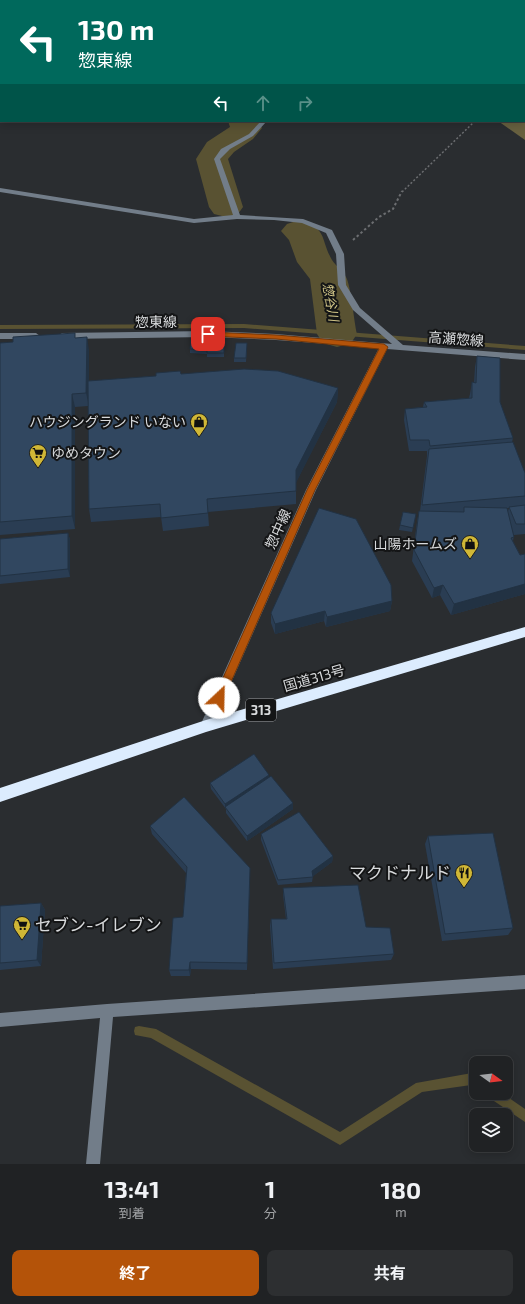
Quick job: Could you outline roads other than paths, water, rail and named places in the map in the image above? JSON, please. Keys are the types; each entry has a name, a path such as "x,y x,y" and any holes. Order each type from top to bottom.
{"highway":[{"name":"国道313号","path":"0,795 206,726 525,632"}],"street":[{"path":"237,217 217,159 219,154 230,145 250,136 263,122"},
{"path":"0,190 194,221 237,217 274,218 303,221 329,232 340,254 342,285 357,310 402,348"},
{"name":"惣東線","path":"0,336 208,334 276,337 384,347"},
{"name":"高瀬惣線","path":"384,347 525,357"},
{"name":"惣中線","path":"206,726 311,490 384,347"},
{"path":"0,1020 107,1011 525,982"},
{"path":"93,1164 107,1011"}],"waterway":[{"name":"惣谷川","path":"226,207 212,159 218,149 242,133 246,128 243,122"},
{"name":"惣谷川","path":"299,231 305,236 315,262 328,278 337,334"},
{"path":"0,327 244,326 525,348"},
{"path":"139,1031 152,1033 340,1139 420,1087 469,1079"},
{"path":"502,1100 525,1116"}],"place":[{"name":"ハウジングランド いない","path":"199,437"},
{"name":"ゆめタウン","path":"38,468"},
{"name":"山陽ホームズ","path":"470,559"},
{"name":"マクドナルド","path":"464,888"},
{"name":"セブン-イレブン","path":"22,940"}]}
